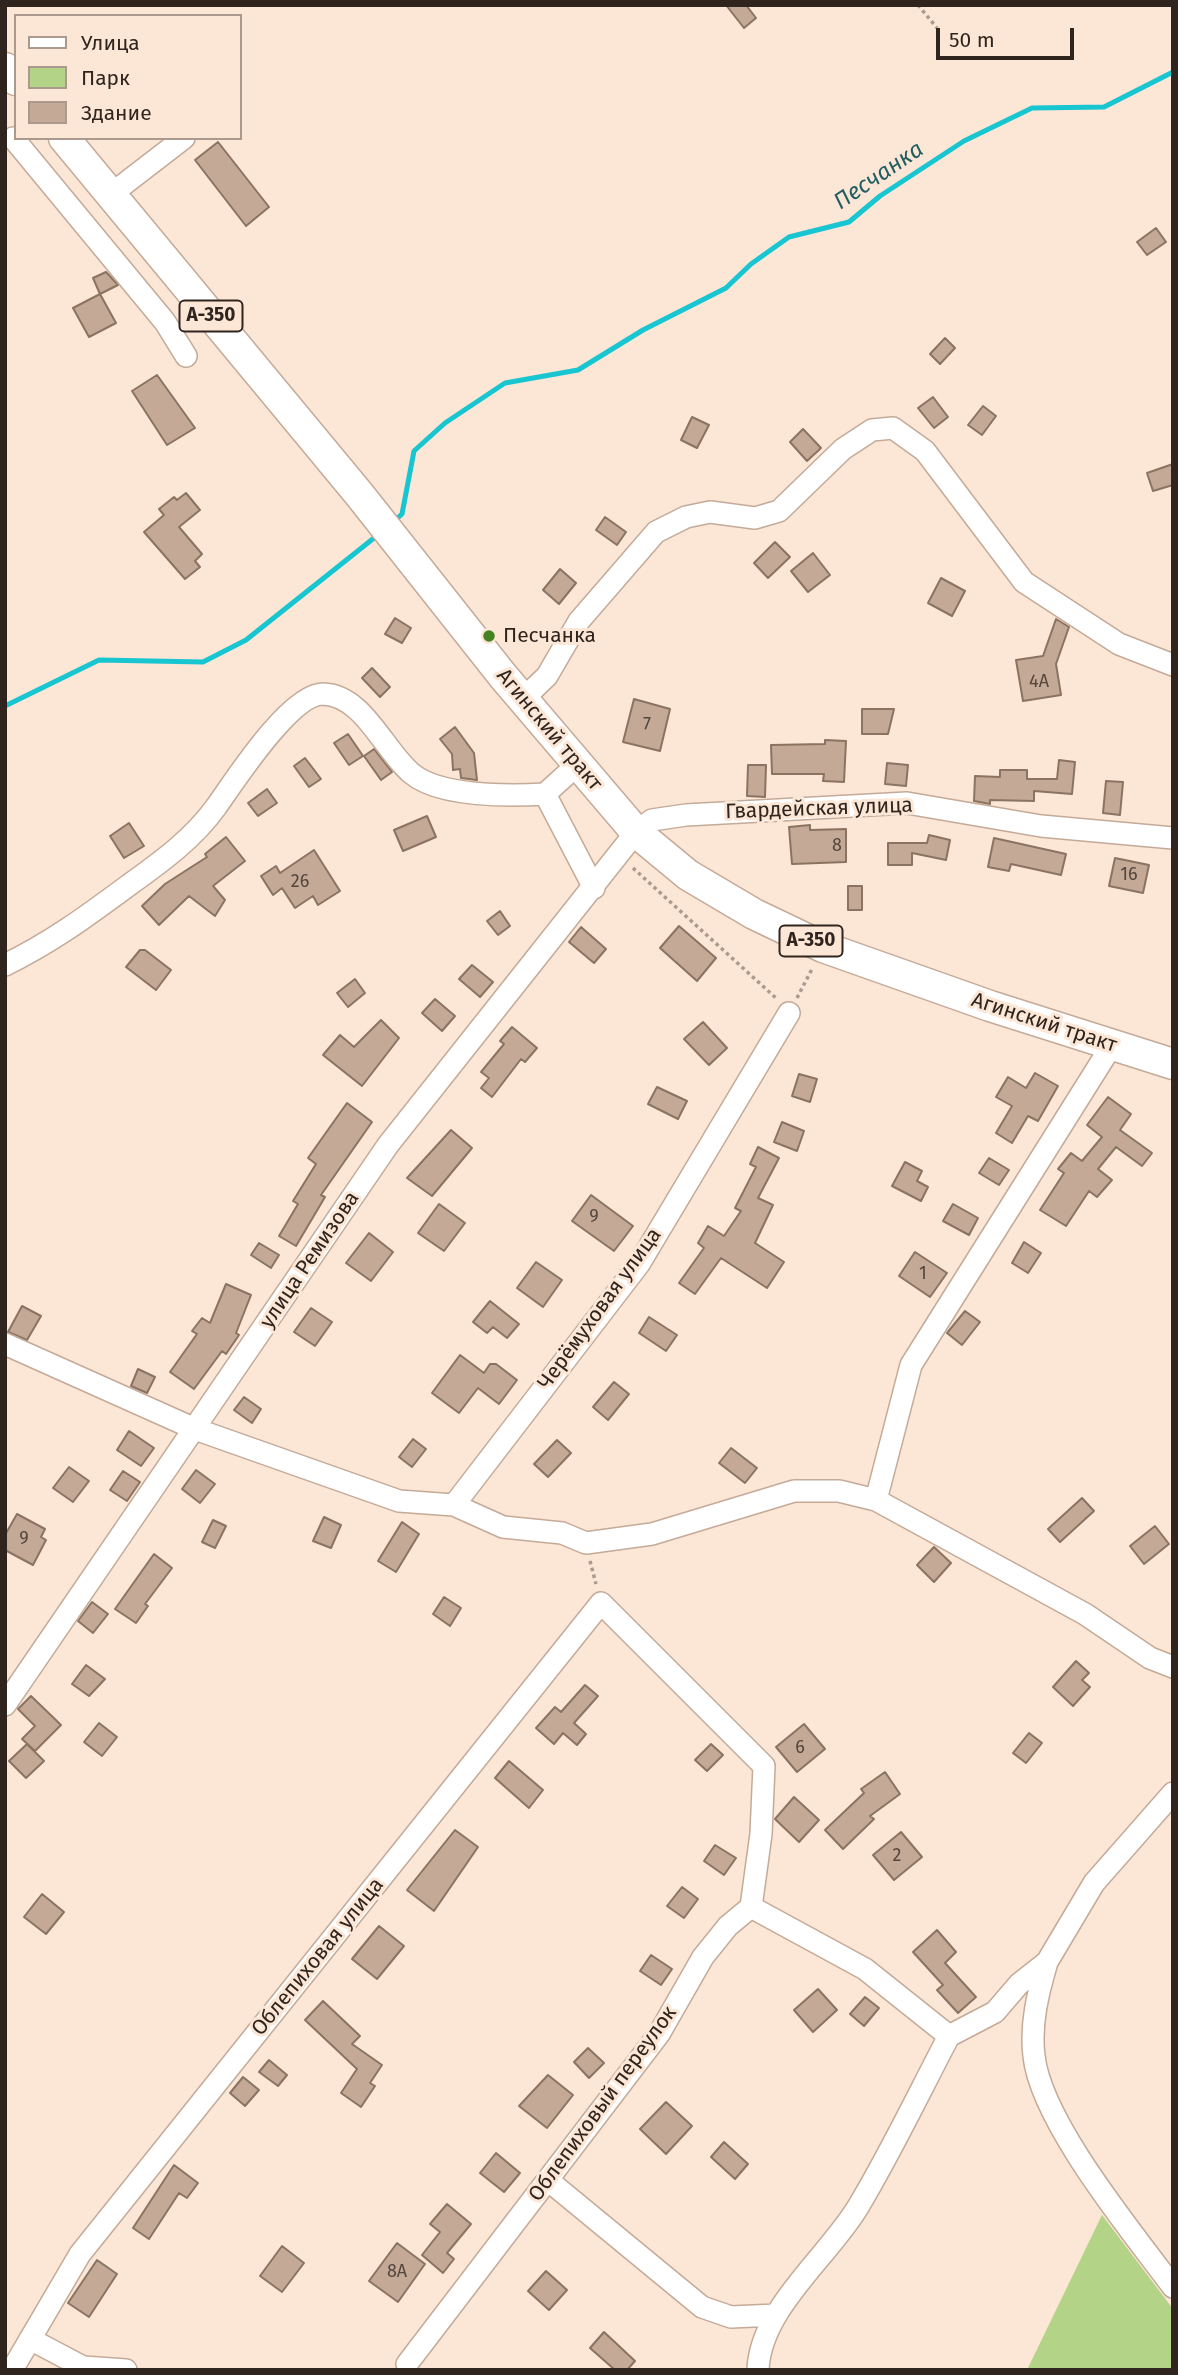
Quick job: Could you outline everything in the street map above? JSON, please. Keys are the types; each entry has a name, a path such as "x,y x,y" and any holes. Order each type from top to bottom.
{"highway":[{"name":"Агинский тракт","path":"66,140 359,494 577,765 627,843 754,914 823,947 990,1006 1173,1063"}],"street":[{"path":"11,140 165,322 186,356"},
{"path":"110,195 181,140"},
{"path":"523,699 547,676 579,621 656,532 686,517 710,512 755,518 779,511 843,449 872,430 893,428 925,451 1024,582 1119,644 1173,665"},
{"path":"5,965 51,942 180,847 214,810 250,756 304,700 319,694 347,700 412,774 434,785 484,794 545,794 577,765"},
{"path":"545,794 594,888"},
{"name":"Гвардейская улица","path":"627,843 652,820 686,815 907,803 1041,826 1173,838"},
{"name":"улица Ремизова","path":"5,1705 388,1144 594,888 627,843"},
{"name":"Черёмуховая улица","path":"454,1505 639,1264 789,1013"},
{"path":"876,1500 911,1365 1112,1045"},
{"path":"5,1344 195,1429 399,1501 454,1505 503,1527 562,1533 586,1543 652,1534 699,1522 794,1491 839,1491 876,1500 1085,1614 1150,1658 1173,1667"},
{"path":"601,1603 764,1766 761,1834 751,1907 865,1969 949,2036"},
{"name":"Облепиховая улица","path":"12,2370 80,2254 601,1603"},
{"path":"1173,1793 1094,1883 1047,1962 1034,2007 1034,2058 1051,2110 1110,2202 1173,2287"},
{"name":"Облепиховый переулок","path":"407,2364 659,2034 703,1957 728,1926 751,1907"},
{"path":"758,2370 765,2337 776,2315 857,2209 949,2036 995,2012 1019,1984 1047,1962"},
{"path":"549,2181 702,2307 731,2317 776,2315"},
{"path":"30,2339 83,2367 126,2370"}],"path":[{"path":"918,5 937,28"},
{"path":"627,843 789,1013 823,947"},
{"path":"586,1543 601,1603"}],"green space":[{"path":"1102,2215 1173,2309 1173,2370 1027,2370"}],"building":[{"path":"726,5 746,5 756,18 744,28"},
{"path":"218,142 269,207 246,226 195,160"},
{"path":"1156,228 1166,242 1147,255 1137,242"},
{"path":"106,272 118,285 100,294 93,278"},
{"path":"100,294 116,323 89,337 73,308"},
{"path":"945,338 955,348 940,364 930,354"},
{"path":"157,375 195,428 167,445 132,391"},
{"path":"933,397 948,417 934,428 918,408"},
{"path":"983,406 996,416 982,435 968,425"},
{"path":"692,417 709,425 697,448 681,440"},
{"path":"803,429 821,448 807,461 790,442"},
{"path":"1173,464 1173,485 1153,491 1147,473"},
{"path":"186,493 200,510 179,527 202,554 195,561 200,567 185,579 144,532 164,515 159,509 174,497 177,500"},
{"path":"605,517 626,532 617,545 596,530"},
{"path":"775,542 790,557 768,578 754,563"},
{"path":"813,553 830,575 808,592 791,571"},
{"path":"560,569 576,583 559,604 543,590"},
{"path":"941,578 965,591 952,616 928,603"},
{"path":"395,618 411,628 402,643 385,634"},
{"path":"1056,619 1069,627 1056,664 1061,695 1023,701 1016,660 1043,656"},
{"path":"372,668 390,687 380,697 362,678"},
{"path":"634,699 670,709 660,751 623,742"},
{"path":"862,709 894,709 888,734 862,734"},
{"path":"455,727 474,753 477,780 461,778 460,769 453,770 452,754 440,739"},
{"path":"348,734 363,756 349,765 334,743"},
{"path":"825,740 846,741 844,782 823,781 824,774 772,774 771,745 825,744"},
{"path":"374,749 392,772 381,780 364,756"},
{"path":"305,758 321,779 309,787 294,766"},
{"path":"1059,760 1075,762 1072,794 1034,791 1034,801 990,800 990,804 974,801 975,776 1000,777 1000,770 1027,770 1027,779 1057,779"},
{"path":"887,763 908,765 906,786 885,784"},
{"path":"748,765 766,765 765,797 747,796"},
{"path":"1106,781 1123,782 1120,815 1103,813"},
{"path":"267,789 277,803 258,816 248,803"},
{"path":"427,816 436,837 403,851 394,830"},
{"path":"129,823 144,846 124,858 110,836"},
{"path":"810,825 810,830 846,829 846,862 792,864 789,827"},
{"path":"929,835 950,840 946,860 912,853 912,865 888,865 888,843 927,843"},
{"path":"226,837 245,861 213,886 225,900 215,916 189,896 159,925 142,906 165,884 207,857 205,854"},
{"path":"994,838 1066,854 1061,875 1011,864 1009,871 988,867"},
{"path":"314,850 340,891 318,905 313,896 295,908 282,888 273,895 261,876 276,866 280,873"},
{"path":"1115,858 1149,865 1143,893 1109,886"},
{"path":"848,886 862,886 862,910 848,910"},
{"path":"500,911 510,926 498,935 487,921"},
{"path":"679,926 716,958 697,981 660,948"},
{"path":"581,927 606,949 594,963 569,942"},
{"path":"140,950 145,950 171,970 156,990 126,967"},
{"path":"472,965 493,982 480,997 459,979"},
{"path":"355,979 365,993 348,1007 337,993"},
{"path":"435,999 455,1016 442,1031 422,1013"},
{"path":"381,1020 399,1038 362,1086 323,1055 340,1035 354,1047"},
{"path":"703,1022 727,1048 709,1065 684,1039"},
{"path":"512,1027 537,1048 525,1062 521,1059 492,1097 481,1088 489,1078 481,1072 504,1044 500,1041"},
{"path":"1035,1073 1058,1086 1038,1121 1028,1116 1012,1143 996,1133 1012,1106 996,1097 1008,1077 1026,1088"},
{"path":"799,1074 817,1079 810,1102 792,1096"},
{"path":"657,1087 687,1101 678,1119 648,1104"},
{"path":"1108,1097 1131,1114 1120,1130 1152,1153 1142,1166 1116,1147 1098,1169 1112,1180 1097,1197 1089,1191 1066,1226 1040,1210 1064,1173 1058,1169 1071,1153 1082,1161 1102,1137 1087,1125"},
{"path":"347,1103 372,1122 321,1195 325,1197 296,1246 279,1236 298,1204 293,1201 316,1164 308,1158"},
{"path":"782,1122 804,1131 797,1151 774,1142"},
{"path":"451,1130 472,1148 432,1196 407,1178"},
{"path":"758,1147 779,1158 758,1198 773,1205 755,1243 784,1262 767,1288 721,1258 695,1294 679,1283 704,1248 698,1243 708,1226 724,1236 741,1211 735,1208 756,1167 750,1164"},
{"path":"989,1158 1009,1170 999,1185 979,1173"},
{"path":"905,1162 922,1171 917,1181 928,1187 921,1201 892,1186"},
{"path":"591,1195 633,1226 614,1251 572,1221"},
{"path":"439,1204 465,1223 444,1251 418,1233"},
{"path":"953,1204 978,1218 969,1235 943,1221"},
{"path":"369,1233 393,1252 371,1281 346,1263"},
{"path":"1024,1242 1041,1253 1028,1273 1012,1263"},
{"path":"259,1243 279,1255 271,1268 251,1255"},
{"path":"915,1252 947,1273 930,1297 899,1276"},
{"path":"536,1262 562,1280 543,1307 517,1288"},
{"path":"226,1284 251,1295 236,1333 239,1335 226,1354 222,1351 194,1389 170,1372 197,1334 192,1331 202,1318 210,1323"},
{"path":"490,1301 519,1324 507,1338 493,1327 487,1333 473,1322"},
{"path":"22,1306 41,1316 27,1340 8,1332"},
{"path":"311,1308 332,1322 315,1346 294,1332"},
{"path":"965,1311 980,1322 962,1345 947,1333"},
{"path":"649,1317 677,1335 666,1351 639,1333"},
{"path":"460,1355 484,1373 490,1364 496,1364 517,1380 499,1404 478,1388 459,1413 432,1393"},
{"path":"138,1369 155,1377 147,1393 131,1386"},
{"path":"614,1382 629,1394 608,1420 593,1407"},
{"path":"244,1397 261,1409 252,1423 234,1410"},
{"path":"129,1431 154,1448 141,1466 117,1450"},
{"path":"413,1439 426,1449 412,1467 399,1457"},
{"path":"557,1440 571,1453 548,1477 534,1464"},
{"path":"731,1448 757,1468 745,1483 719,1463"},
{"path":"69,1467 89,1481 73,1502 53,1488"},
{"path":"196,1470 215,1484 200,1503 182,1489"},
{"path":"123,1471 140,1482 127,1501 110,1490"},
{"path":"1082,1498 1094,1511 1060,1542 1048,1529"},
{"path":"17,1514 45,1529 41,1537 46,1540 33,1565 5,1550 5,1535"},
{"path":"324,1517 341,1525 331,1548 313,1541"},
{"path":"213,1520 226,1526 215,1548 202,1542"},
{"path":"402,1522 419,1534 396,1572 378,1561"},
{"path":"1155,1526 1169,1544 1144,1564 1130,1546"},
{"path":"934,1547 951,1563 934,1582 917,1565"},
{"path":"154,1554 172,1568 145,1604 148,1606 136,1623 115,1609"},
{"path":"444,1597 461,1608 450,1626 433,1614"},
{"path":"92,1602 108,1614 93,1633 78,1621"},
{"path":"1076,1661 1089,1673 1082,1680 1090,1687 1073,1706 1053,1687"},
{"path":"86,1665 105,1679 89,1696 72,1684"},
{"path":"585,1685 598,1696 574,1723 586,1734 577,1745 563,1733 554,1744 536,1728 555,1707 561,1712"},
{"path":"31,1696 61,1725 35,1751 22,1739 35,1726 18,1709"},
{"path":"99,1723 117,1737 102,1756 84,1742"},
{"path":"804,1724 825,1749 797,1772 776,1747"},
{"path":"1029,1733 1042,1743 1026,1763 1013,1753"},
{"path":"27,1744 44,1761 26,1778 9,1761"},
{"path":"711,1744 723,1755 707,1771 695,1760"},
{"path":"509,1761 543,1790 529,1808 495,1778"},
{"path":"885,1772 900,1794 870,1816 874,1819 843,1849 825,1830 864,1793 861,1789"},
{"path":"794,1797 819,1820 799,1842 775,1819"},
{"path":"455,1830 478,1847 434,1911 407,1890"},
{"path":"901,1832 922,1857 894,1880 873,1855"},
{"path":"715,1845 736,1858 724,1875 704,1861"},
{"path":"682,1887 698,1899 684,1918 667,1906"},
{"path":"42,1894 64,1912 46,1934 24,1917"},
{"path":"379,1926 404,1946 377,1979 352,1959"},
{"path":"937,1930 956,1952 945,1963 976,1997 958,2013 937,1990 943,1985 913,1952"},
{"path":"651,1955 672,1969 661,1985 640,1971"},
{"path":"818,1989 837,2010 813,2032 794,2010"},
{"path":"865,1997 879,2008 864,2026 850,2014"},
{"path":"323,2001 360,2036 352,2044 382,2065 370,2083 375,2086 361,2107 341,2093 357,2069 305,2020"},
{"path":"588,2048 604,2063 589,2078 574,2062"},
{"path":"269,2060 287,2075 278,2086 259,2072"},
{"path":"548,2075 573,2095 547,2128 519,2106"},
{"path":"243,2077 259,2090 245,2106 230,2093"},
{"path":"666,2102 692,2126 666,2154 640,2129"},
{"path":"724,2142 748,2164 735,2179 711,2157"},
{"path":"496,2153 520,2173 504,2192 480,2173"},
{"path":"174,2165 198,2183 187,2198 179,2193 149,2239 133,2228"},
{"path":"447,2204 471,2224 447,2253 454,2259 443,2273 422,2255 440,2232 430,2224"},
{"path":"397,2243 425,2264 398,2302 369,2281"},
{"path":"282,2246 304,2263 282,2292 260,2276"},
{"path":"97,2260 117,2274 89,2317 68,2303"},
{"path":"546,2271 567,2290 549,2310 528,2291"},
{"path":"604,2332 635,2361 627,2370 615,2370 590,2348"}],"waterway":[{"name":"Песчанка","path":"392,523 402,514 414,451 445,423 505,383 578,370 643,330 726,288 751,264 789,237 849,222 880,196 964,141 1032,108 1104,107 1173,72"},
{"name":"Песчанка","path":"5,706 99,660 203,662 246,640 379,534"}],"place":[{"name":"Песчанка","path":"489,636"}]}
